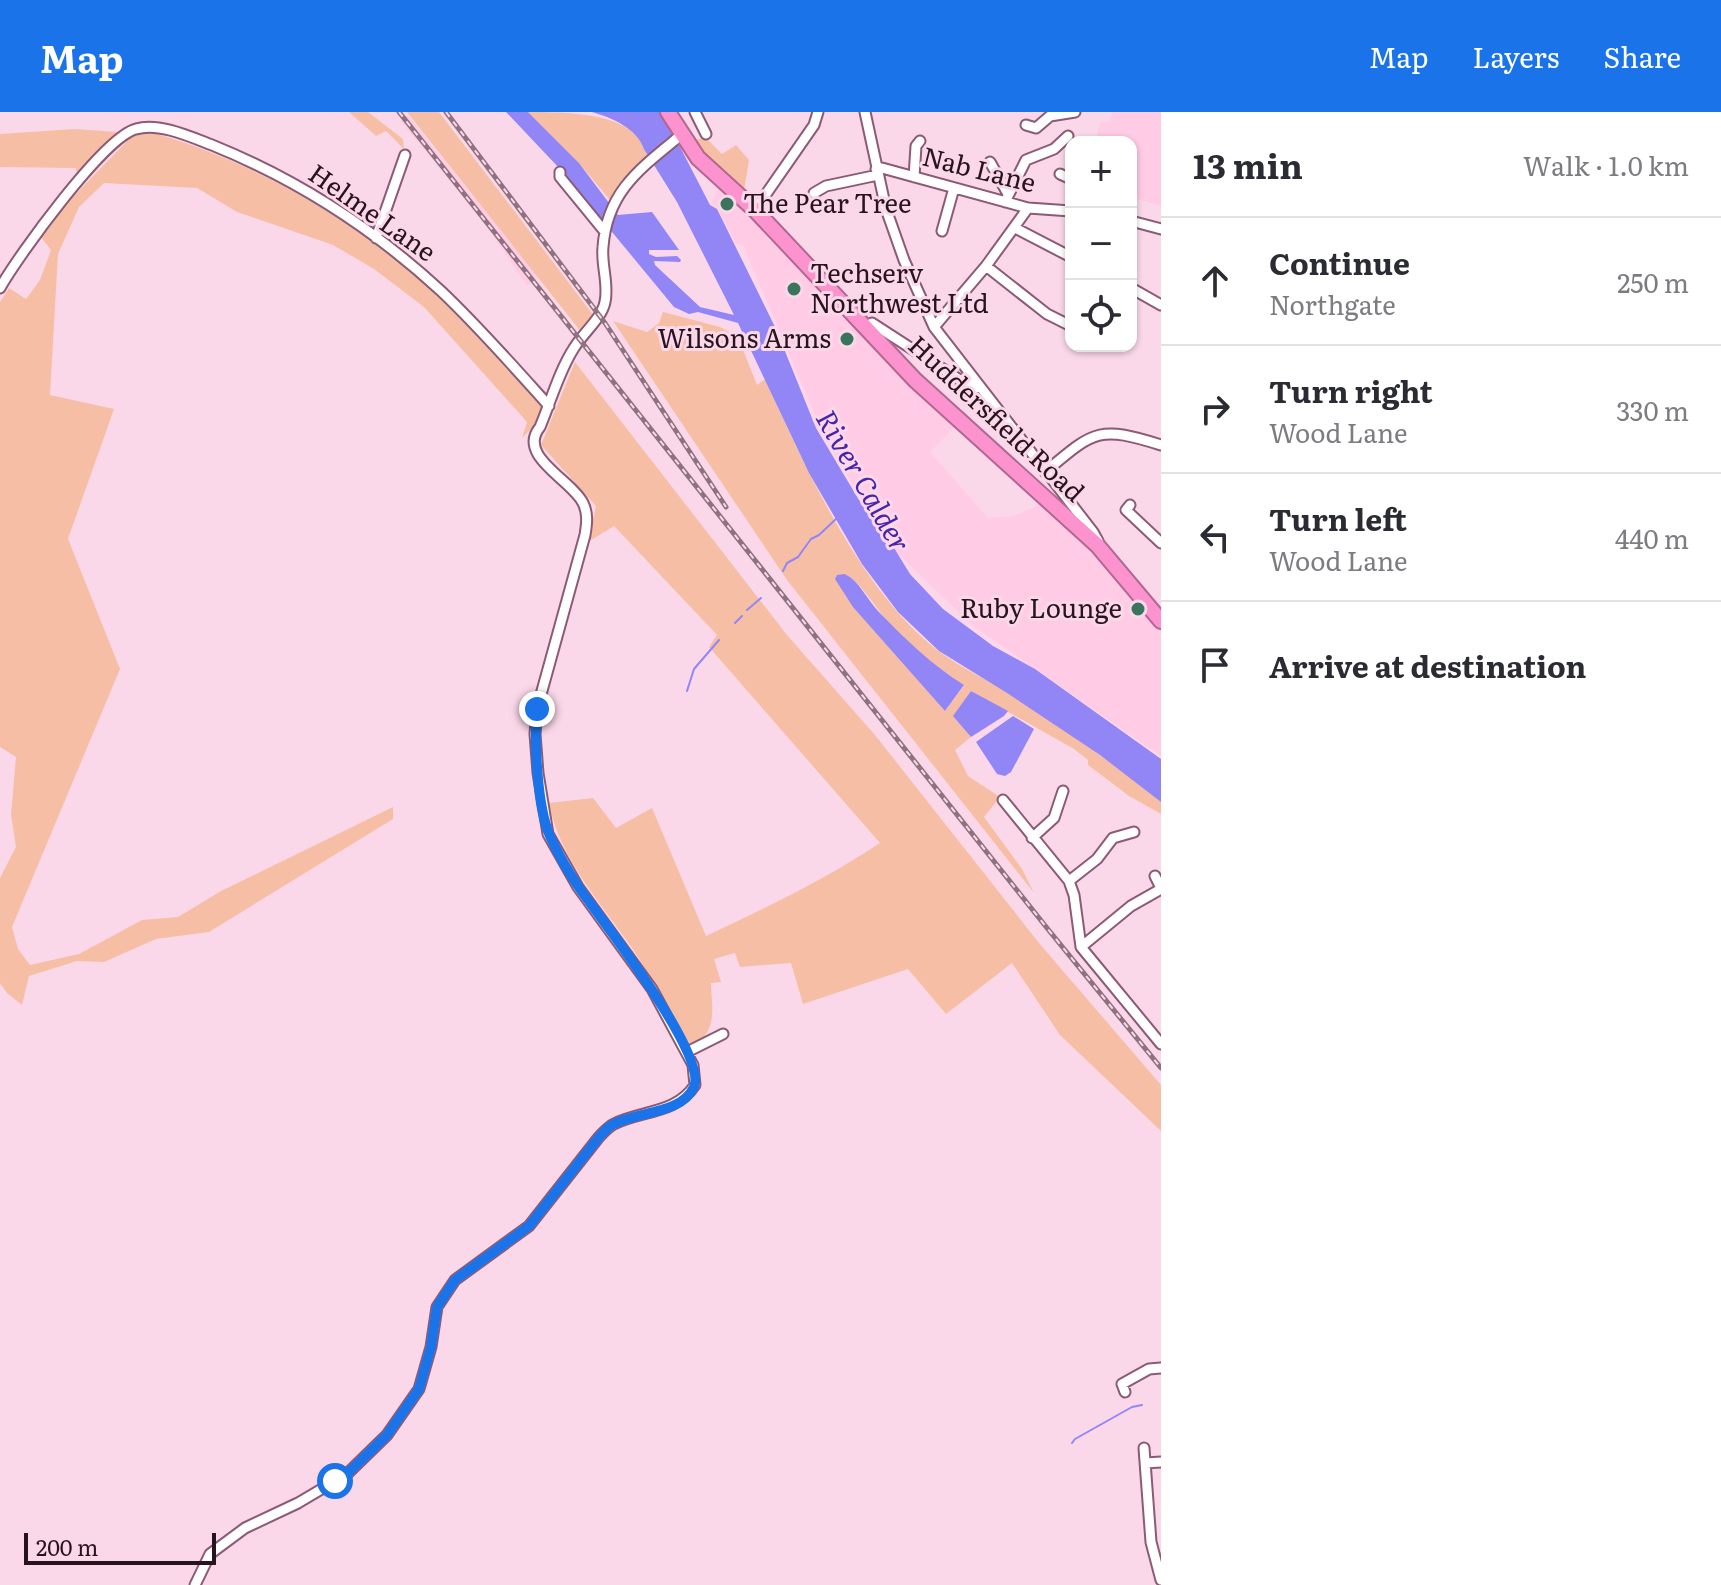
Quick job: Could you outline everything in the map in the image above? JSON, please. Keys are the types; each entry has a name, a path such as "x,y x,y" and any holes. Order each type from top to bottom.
{"highway":[{"name":"Huddersfield Road","path":"668,112 679,137 698,158 755,210 924,389 1097,545 1161,621"}],"street":[{"path":"695,112 706,134"},
{"path":"755,210 814,125 818,112"},
{"path":"865,112 877,172 904,260 934,327 1093,532 1098,539 1097,545"},
{"path":"1026,125 1036,128 1050,116 1075,112"},
{"name":"Helme Lane","path":"0,288 43,224 93,166 127,132 147,127 158,129 193,138 287,180 376,238 441,292 549,406"},
{"path":"195,1585 210,1554 245,1528 298,1503 347,1474 387,1435 419,1389 431,1347 437,1307 455,1280 529,1226 599,1137 612,1125 669,1107 688,1096 695,1085 696,1075 687,1052 652,989 578,887 548,834 535,734 537,709 587,519 585,506 578,495 546,464 534,447 534,434 573,349 605,305 605,230 614,201 640,169 679,137"},
{"path":"1006,198 1026,160 1054,149 1065,139"},
{"path":"914,177 916,146 920,141"},
{"path":"376,238 405,155"},
{"path":"990,162 1006,198"},
{"path":"560,172 560,177 605,230"},
{"path":"814,193 826,186 877,172"},
{"name":"Nab Lane","path":"877,172 914,177 1006,198 1028,208 1065,211"},
{"path":"1060,174 1065,176"},
{"path":"942,231 954,188"},
{"path":"934,327 986,266 1028,208"},
{"path":"1137,223 1161,229"},
{"path":"1015,228 1065,254"},
{"path":"986,266 1047,314 1065,323"},
{"path":"1137,291 1161,305"},
{"path":"865,327 872,323 966,384 975,388 979,386"},
{"path":"1045,472 1076,446 1099,433 1126,434 1161,445"},
{"path":"1130,505 1126,510 1161,543"},
{"path":"1032,838 1054,818 1063,791"},
{"path":"1003,800 1069,881 1074,895 1081,947 1134,1013 1159,1038"},
{"path":"1069,881 1097,859 1113,838 1134,832"},
{"path":"1081,947 1131,906 1161,888 1155,876"},
{"path":"687,1052 723,1034"},
{"path":"1125,1392 1122,1384 1149,1369 1161,1368"},
{"path":"1144,1448 1151,1542 1161,1580"},
{"path":"1146,1463 1161,1462"},
{"path":"1150,1509 1161,1509"}],"shaded area":[{"path":"349,112 368,112 403,139 404,149 386,131 376,136"},
{"path":"407,112 439,112 594,316 582,333"},
{"path":"506,112 528,112 579,163 618,215 652,212 679,250 649,250 649,254 656,257 677,256 681,260 654,261 655,265 700,307 734,315 677,202 641,142 623,125 592,112 662,112 710,205 717,209 776,329 816,428 859,500 910,574 943,609 993,646 1035,669 1161,759 1161,802 1100,755 939,651 898,612 862,564 809,473 738,323 698,312 689,314 674,307 560,169"},
{"path":"528,112 588,115 619,123 640,139 648,156 618,186 610,200 579,163"},
{"path":"1112,112 1161,112 1161,206 1137,199 1137,136 1097,136 1100,123 1110,121"},
{"path":"408,115 539,278 527,286 479,215 400,121"},
{"path":"75,129 118,132 77,177 76,168 0,167 0,134"},
{"path":"147,131 227,159 340,219 408,270 439,298 544,408 522,438 527,422 424,307 374,269 333,245 237,212 197,188 104,183 79,207 58,254 50,395 114,409 68,539 120,669 12,927 18,949 30,965 79,954 142,920 178,917 221,891 393,807 393,819 209,932 156,939 104,962 77,961 29,976 22,1005 0,983 0,878 16,847 11,815 16,757 0,747 0,302 9,288 26,299 40,280 51,250 40,236 58,212 134,134"},
{"path":"706,138 722,154 736,145 749,160 744,190 691,140"},
{"path":"719,188 748,208 957,425 930,452 988,518 1013,516 1033,508 1040,501 1106,560 1161,630 1161,756 973,626 892,548 826,441 743,245 736,244 717,207 711,203"},
{"path":"663,312 720,327 738,337 757,385 765,379 817,489 838,527 885,597 912,627 948,658 1067,732 1161,802 1161,814 1129,796 1088,765 1088,760 1074,749 971,691 954,716 971,737 955,750 968,776 1000,797 984,817 1022,869 1034,893 787,580 613,321 647,332 659,323","holes":["845,574 899,633 964,686 945,711"]},
{"path":"575,362 787,635 875,735 1039,943 1161,1085 1161,1131 1060,1035 1012,963 946,1014 908,969 803,1004 791,963 740,967 735,953 714,959 721,982 711,983 712,1019 706,1034 692,1048 638,957 574,865 563,845 549,803 593,798 616,828 652,808 706,936 773,904 880,843 709,647 717,635 614,526 588,542 596,506 541,445"},
{"path":"845,574 855,581 878,611 908,641 964,685 945,711 853,607 835,579 837,575"},
{"path":"971,691 1008,711 971,737 953,716"},
{"path":"1013,716 1034,729 1011,772 1005,776 997,774 976,742"}],"waterway":[{"path":"783,571 811,539 837,518"},
{"path":"747,610 761,598"},
{"path":"735,623 742,616"},
{"path":"687,691 694,669 719,640"},
{"path":"1072,1443 1132,1407 1142,1405"}],"railway":[{"path":"399,112 1161,1068"},
{"path":"446,112 605,323 726,507"}],"place":[{"name":"The Pear Tree","path":"727,204"},
{"name":"Techserv Northwest Ltd","path":"794,289"},
{"name":"Wilsons Arms","path":"847,339"},
{"name":"Ruby Lounge","path":"1138,609"}],"route":[{"path":"335,1481 347,1474 387,1435 419,1389 431,1347 437,1307 455,1280 529,1226 599,1137 612,1125 669,1107 688,1096 695,1085 693,1065 652,989 578,887 548,834 538,773 537,709"}],"water label":[{"name":"River Calder","path":"863,481"}]}
